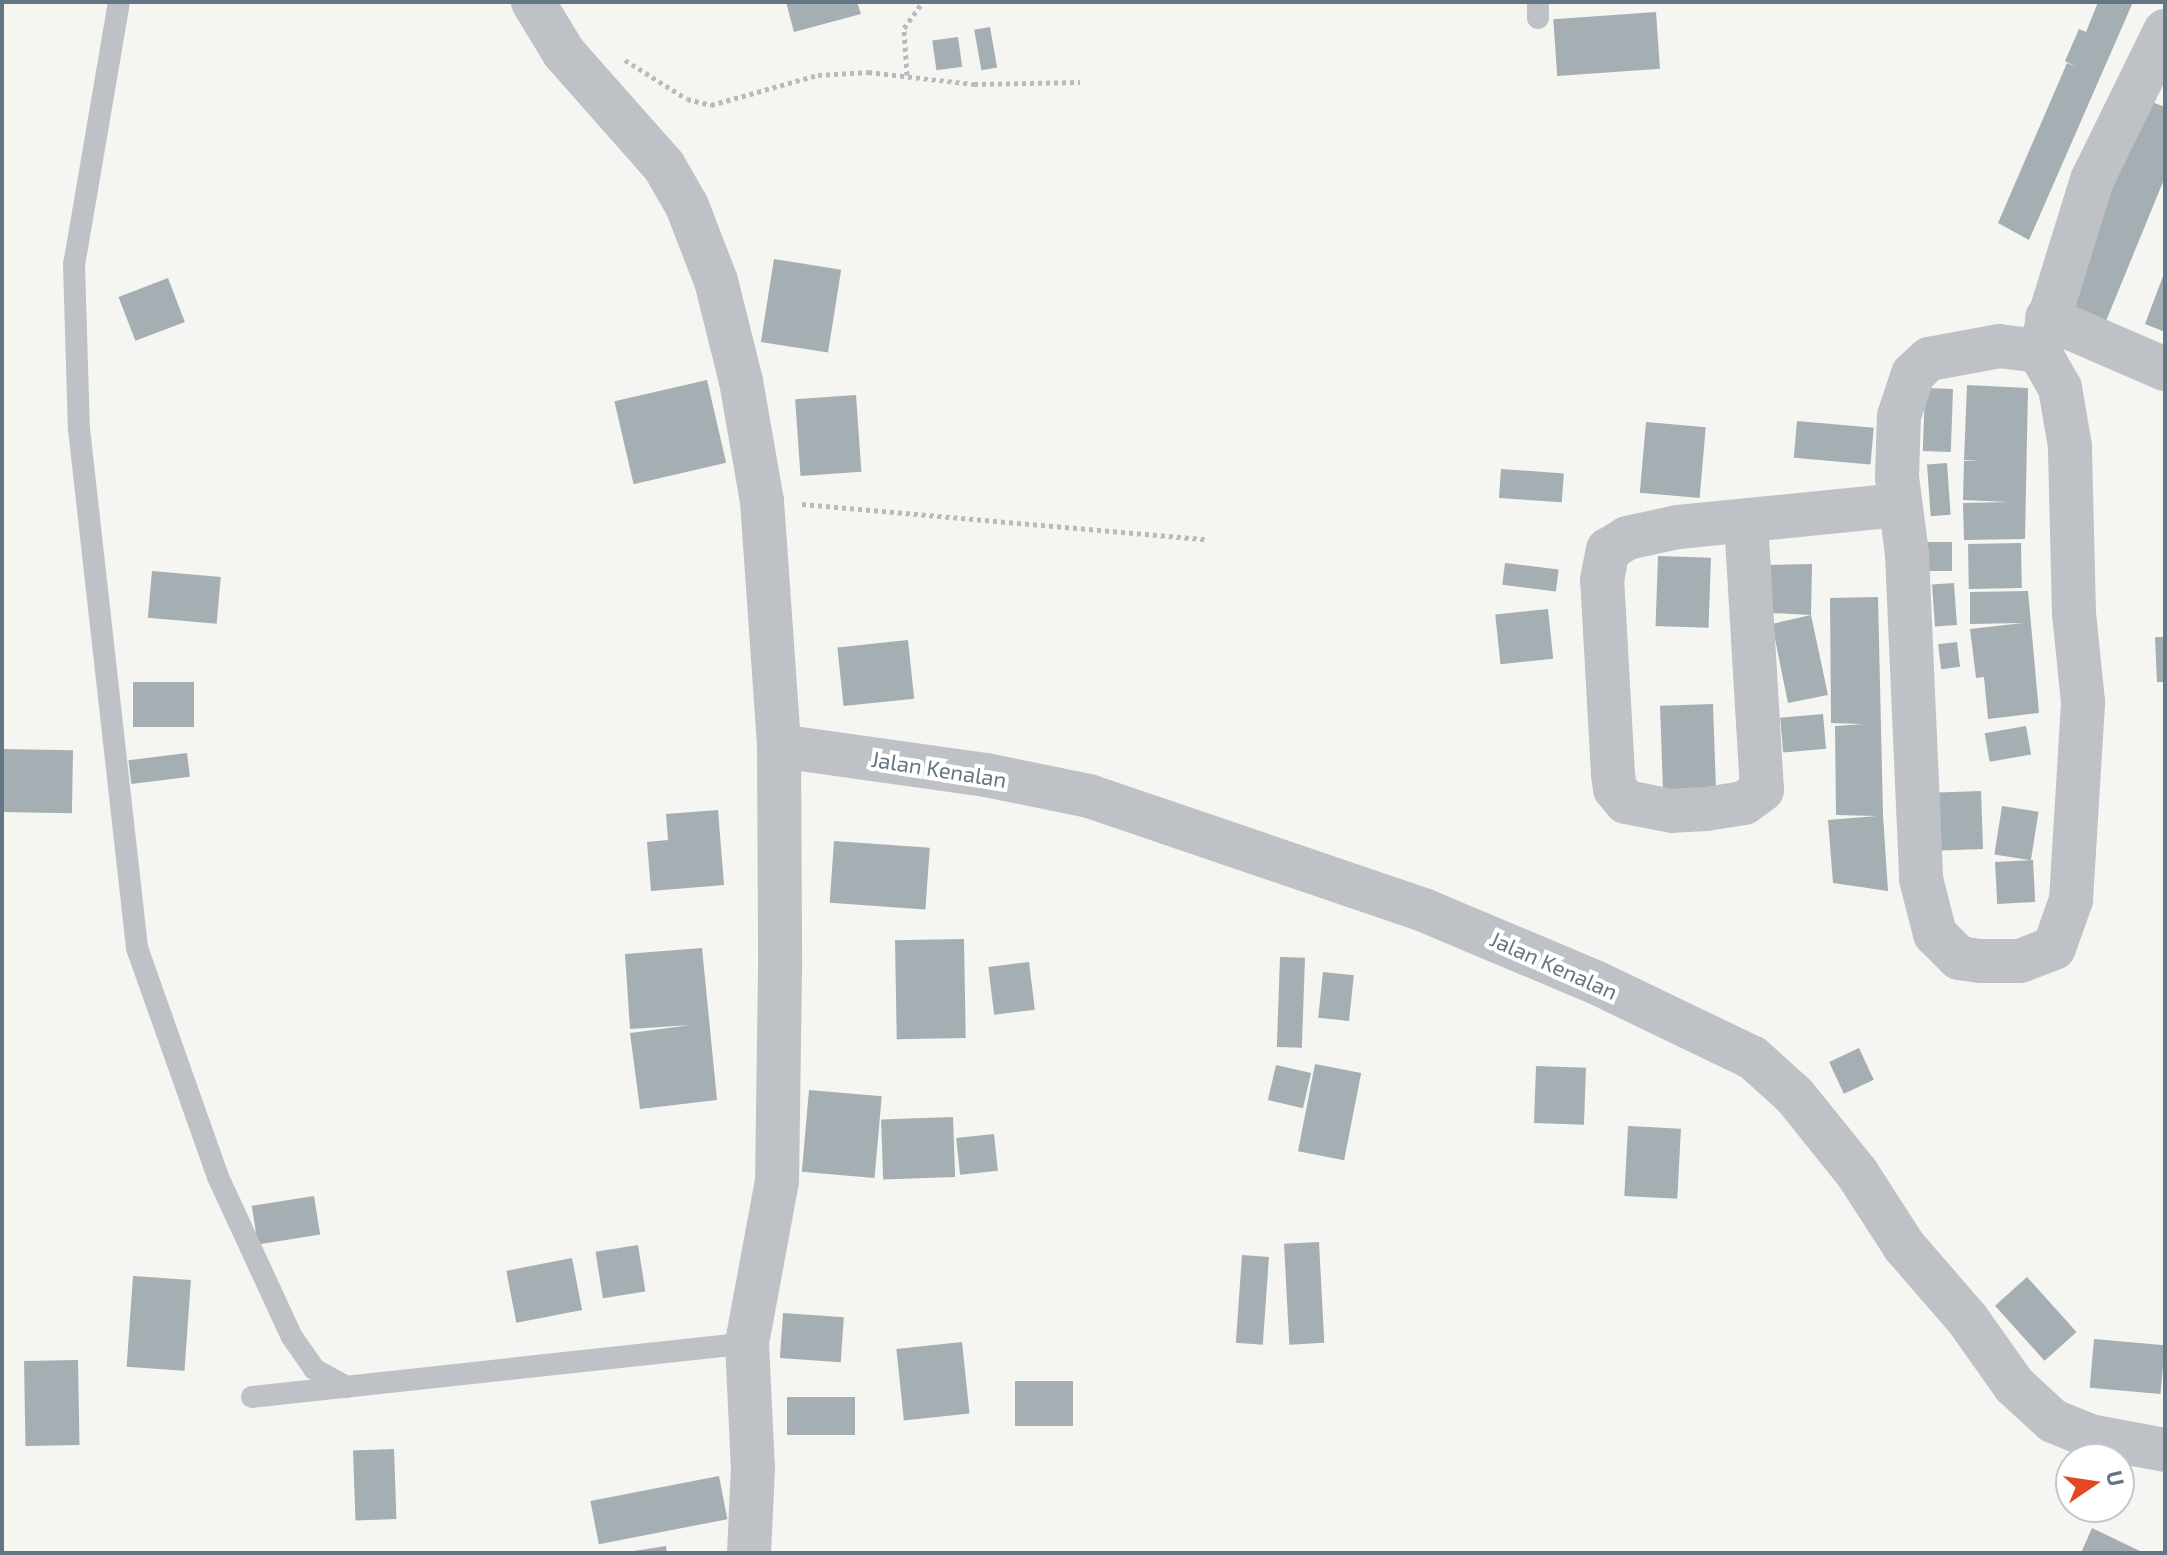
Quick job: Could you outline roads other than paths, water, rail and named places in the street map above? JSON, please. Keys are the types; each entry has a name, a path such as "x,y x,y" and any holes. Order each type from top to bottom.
{"street":[{"path":"533,2 564,53 664,166 687,206 716,281 731,338 762,501 779,746 777,1181 747,1343 753,1468 749,1553"},
{"path":"2164,38 2092,180 2043,335 2060,388 2070,446 2074,614 2083,702 2071,900 2060,942 2036,958 2004,963 1959,958 1935,934 1921,879 1907,554 1900,505 1899,416 1913,374 1929,359 2043,335 2165,369"},
{"path":"1746,521 1762,790 1744,803 1707,809 1672,811 1626,802 1615,789 1613,774 1604,560 1616,543 1645,533 1746,521 1900,505"},
{"name":"Jalan Kenalan","path":"779,746 986,775 1089,796 1426,911 1595,982 1753,1058 1795,1096 1857,1173 1904,1246 1968,1320 2014,1385 2053,1421 2090,1436 2165,1450"}],"lane":[{"path":"119,2 74,264 79,429 137,948 218,1177 292,1337 314,1369 346,1387"},
{"path":"252,1397 747,1343"}]}
